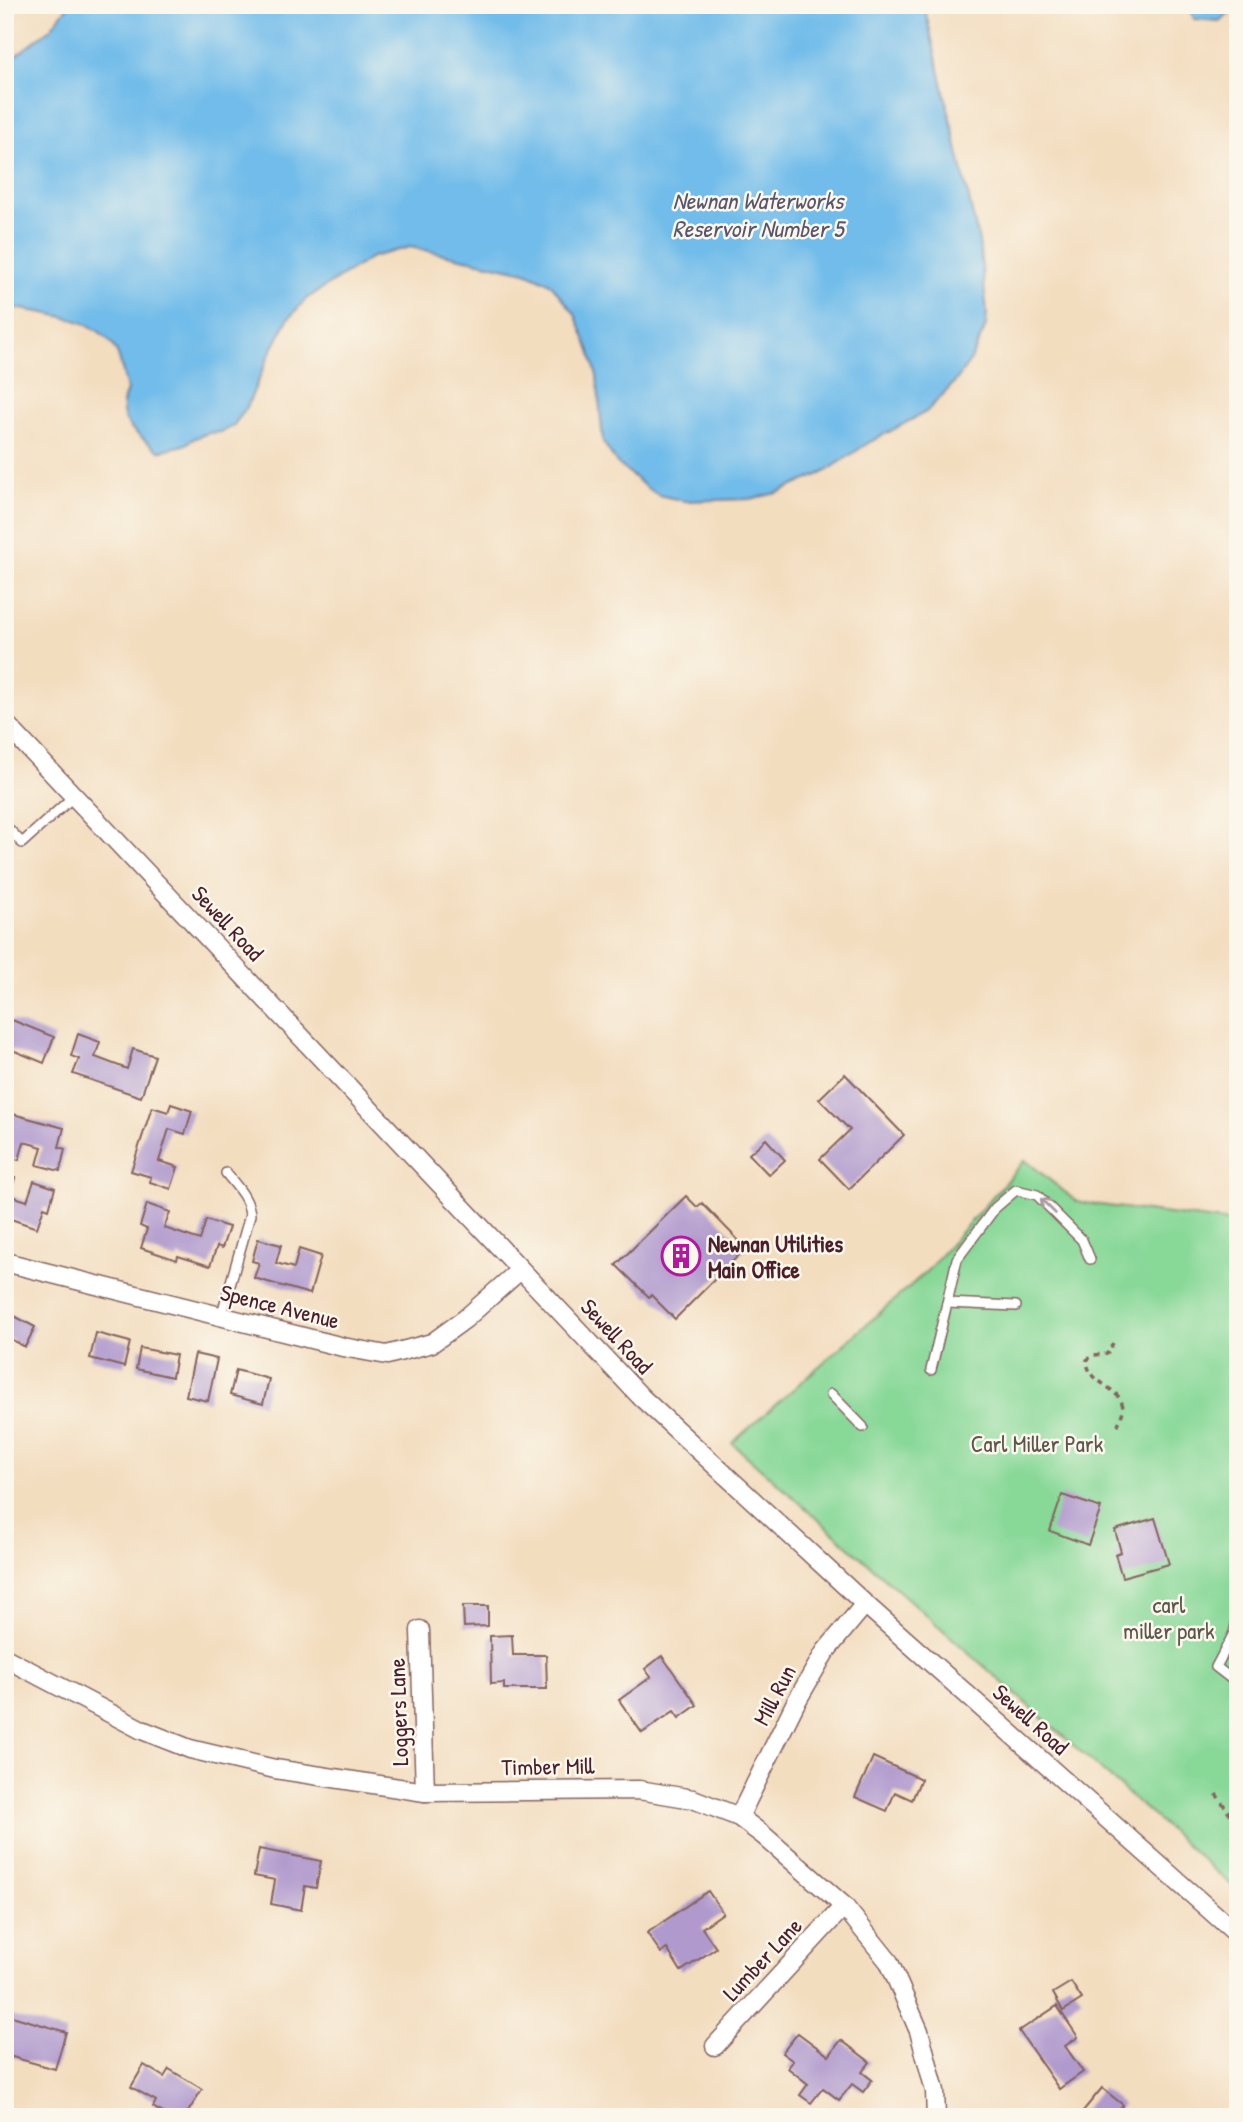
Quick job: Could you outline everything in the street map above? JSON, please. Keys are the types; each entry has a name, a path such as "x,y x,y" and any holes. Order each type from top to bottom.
{"street":[{"name":"Sewell Road","path":"5,723 641,1397 865,1604 1238,1935"},
{"name":"Spence Avenue","path":"5,1262 343,1347 387,1355 432,1343 465,1319 520,1270"},
{"name":"Mill Run","path":"739,1817 795,1704 825,1652 865,1604"},
{"name":"Loggers Lane","path":"420,1630 425,1792"},
{"name":"Timber Mill","path":"5,1658 142,1730 190,1749 275,1769 425,1792 639,1790 693,1799 739,1817 844,1906 889,1962 919,2031 935,2091 936,2117"},
{"name":"Lumber Lane","path":"715,2046 844,1906"}],"lane":[{"path":"5,825 22,843 74,796"},
{"path":"221,1317 250,1215 245,1197 226,1173"},
{"path":"931,1370 957,1259 996,1208 1016,1190 1037,1195 1082,1240 1090,1259"},
{"path":"947,1303 1016,1306"},
{"path":"831,1394 863,1427"},
{"path":"1238,1616 1234,1633 1216,1667 1238,1685"}],"path":[{"path":"1113,1343 1107,1354 1094,1355 1087,1360 1087,1368 1096,1380 1121,1401 1123,1410 1116,1430"},
{"path":"1216,1794 1238,1825"}],"green space":[{"name":"Carl Miller Park","path":"1025,1160 1077,1202 1238,1223 1238,1891 732,1443 926,1272"}],"water":[{"name":"Newnan Waterworks Reservoir Number 5","path":"69,5 924,5 979,242 987,312 986,326 970,361 954,383 926,412 868,443 825,472 777,493 750,499 684,501 659,495 647,488 617,463 603,442 597,376 590,351 575,314 550,283 526,272 410,247 372,257 306,299 288,319 247,407 233,426 222,432 195,438 184,445 159,451 135,432 125,419 123,401 127,390 119,357 108,340 97,330 68,318 5,306 5,64 50,29"},
{"path":"1190,5 1238,7 1219,21 1194,19"}],"building":[{"path":"12,1020 54,1037 44,1063 5,1047 5,1036"},
{"path":"78,1034 100,1042 95,1057 127,1069 133,1049 155,1056 141,1097 73,1074 79,1059 71,1056"},
{"path":"845,1074 904,1135 849,1189 820,1159 850,1130 819,1099"},
{"path":"171,1104 192,1111 185,1134 169,1129 159,1161 178,1167 171,1189 150,1182 151,1177 131,1171 152,1107 168,1112"},
{"path":"13,1114 64,1128 59,1147 65,1149 60,1171 37,1165 42,1147 24,1142 19,1160 5,1157 5,1133 8,1134"},
{"path":"766,1139 785,1160 769,1175 749,1154"},
{"path":"5,1175 15,1178 9,1195 27,1201 34,1181 55,1188 49,1209 44,1207 37,1228 5,1217"},
{"name":"Newnan Utilities Main Office","path":"686,1196 697,1207 702,1203 746,1248 675,1319 616,1265"},
{"path":"147,1204 170,1212 164,1228 200,1240 206,1220 229,1227 222,1248 217,1246 210,1266 178,1256 177,1260 141,1248 147,1229 140,1226"},
{"path":"258,1239 281,1245 276,1263 294,1268 299,1249 321,1256 310,1294 254,1278 259,1263 252,1261"},
{"path":"5,1311 35,1327 25,1347 5,1336"},
{"path":"96,1333 130,1342 124,1367 90,1358"},
{"path":"140,1348 176,1355 172,1377 136,1369"},
{"path":"195,1354 217,1359 208,1401 186,1396"},
{"path":"236,1370 269,1379 263,1404 230,1395"},
{"path":"1062,1495 1101,1508 1088,1545 1050,1531"},
{"path":"1155,1518 1169,1564 1122,1577 1115,1554 1121,1552 1115,1530"},
{"path":"463,1606 488,1606 488,1626 464,1627"},
{"path":"512,1635 513,1655 546,1655 547,1689 504,1689 504,1683 491,1684 490,1636"},
{"path":"662,1656 697,1705 679,1718 674,1711 642,1733 619,1700 651,1677 645,1669"},
{"path":"873,1757 921,1779 912,1800 895,1792 887,1811 855,1797"},
{"path":"259,1849 321,1861 316,1888 305,1886 301,1910 271,1904 275,1880 254,1876"},
{"path":"708,1891 723,1913 702,1928 716,1948 681,1971 667,1949 661,1953 647,1933"},
{"path":"1071,1982 1082,1999 1063,2011 1053,1993"},
{"path":"1057,2006 1078,2037 1065,2046 1083,2072 1059,2089 1019,2031"},
{"path":"5,2014 66,2032 55,2069 5,2055"},
{"path":"798,2033 829,2056 841,2040 870,2062 862,2072 872,2080 863,2092 852,2084 839,2100 823,2088 811,2103 800,2095 808,2084 788,2068 793,2061 782,2053"},
{"path":"144,2065 164,2077 169,2069 202,2089 185,2117 170,2117 153,2107 156,2101 131,2087"},
{"path":"1102,2088 1123,2105 1113,2117 1078,2117"}],"place":[{"name":"Newnan Utilities Main Office","path":"681,1256"}],"park label":[{"name":"carl miller park","path":"1169,1617"}]}
